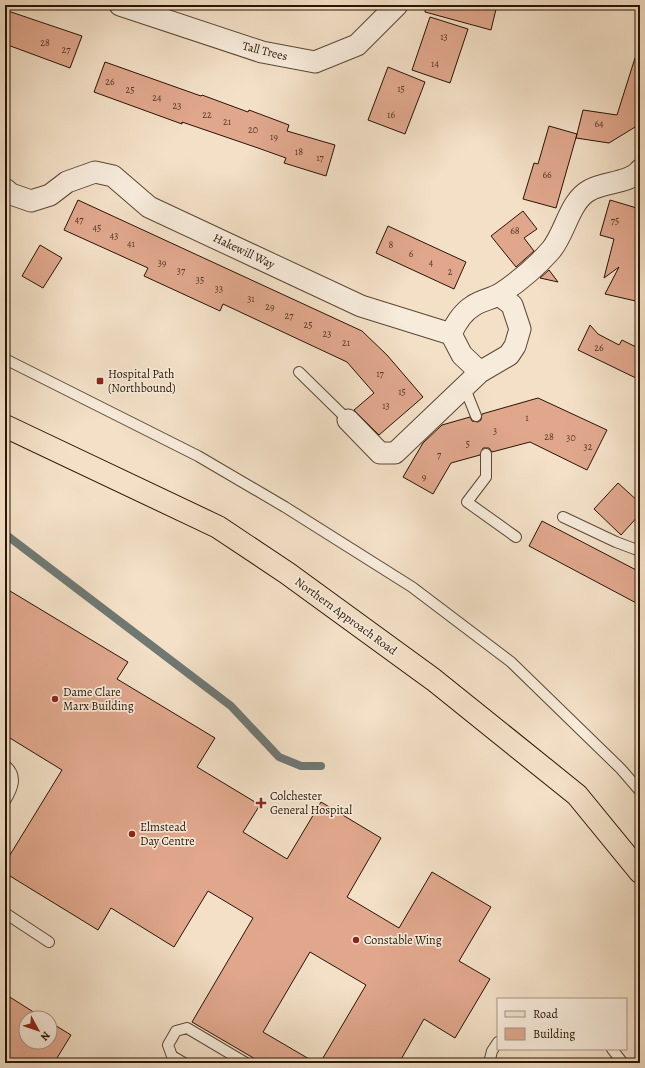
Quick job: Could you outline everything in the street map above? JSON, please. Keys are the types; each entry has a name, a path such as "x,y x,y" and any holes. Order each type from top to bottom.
{"main road":[{"name":"Northern Approach Road","path":"5,426 218,527 287,573 434,680 577,795 640,872"}],"street":[{"name":"Tall Trees","path":"120,5 262,52 315,62 358,45 397,5"},
{"path":"480,372 462,355 451,334 456,324 472,306 499,295 519,280 551,250 562,233 577,200 590,190 623,179 640,170"},
{"name":"Hakewill Way","path":"5,189 11,194 31,201 50,195 67,182 96,172 113,176 149,207 361,306 451,334"},
{"path":"348,420 380,453 395,453 464,386 480,372 509,355 515,346 520,329 512,305 499,295"}],"lane":[{"path":"5,359 198,456 285,507 412,586 511,662 621,769 640,792"},
{"path":"299,372 348,420"},
{"path":"464,386 476,416"},
{"path":"486,454 486,477 467,502 516,537"},
{"path":"563,517 616,542 640,551"},
{"path":"5,764 11,770 14,783 5,801"},
{"path":"5,913 49,942"},
{"path":"184,1063 172,1056 168,1045 176,1031 188,1028 246,1063"},
{"path":"489,1063 492,1052 497,1044"},
{"path":"613,1050 623,1063"}],"building":[{"path":"426,5 497,5 491,30 425,12"},
{"path":"5,10 82,36 70,68 5,44"},
{"path":"430,17 468,29 450,83 412,70"},
{"path":"635,58 640,58 640,124 609,143 576,138 583,110 617,115"},
{"path":"105,62 248,112 249,110 289,125 287,131 335,145 326,176 284,163 286,158 182,122 182,124 94,92"},
{"path":"388,67 425,82 405,134 368,120"},
{"path":"549,126 577,134 556,208 523,199 534,163 538,164"},
{"path":"78,200 362,331 387,355 423,397 379,435 354,410 374,393 347,362 223,304 220,311 144,276 148,268 64,230"},
{"path":"610,200 640,209 640,302 605,294 619,267 604,278 614,239 600,235"},
{"path":"523,211 537,229 524,238 534,251 516,267 491,236"},
{"path":"388,226 466,262 454,289 376,253"},
{"path":"40,245 62,258 43,288 22,276"},
{"path":"549,270 558,282 540,278"},
{"path":"590,325 598,334 619,345 622,340 640,349 640,380 578,350"},
{"path":"538,398 607,430 587,470 530,442 492,452 489,448 483,448 480,455 451,463 433,494 403,477 423,443 442,425 470,417 472,421 478,422 481,420 482,414"},
{"path":"618,483 640,503 640,514 621,535 594,509"},
{"path":"542,521 640,572 640,605 529,546"},
{"path":"5,588 128,662 117,679 215,738 197,767 260,805 243,832 287,859 321,802 381,838 347,897 399,928 432,872 491,907 459,961 490,979 455,1038 424,1019 399,1063 320,1063 366,985 310,952 263,1032 316,1063 262,1063 192,1022 253,918 208,891 174,947 111,908 98,930 5,873 5,863 62,770 5,735"},
{"path":"5,994 30,1010 18,1010 18,1050 58,1050 58,1027 71,1035 54,1063 5,1063"}],"waterway":[{"path":"5,534 231,706 279,757 301,766 321,766"}],"place":[{"name":"Hospital Path (Northbound)","path":"100,381"},
{"name":"Dame Clare Marx Building","path":"55,699"},
{"name":"Colchester General Hospital","path":"261,803"},
{"name":"Elmstead Day Centre","path":"132,834"},
{"name":"Constable Wing","path":"356,940"}]}
